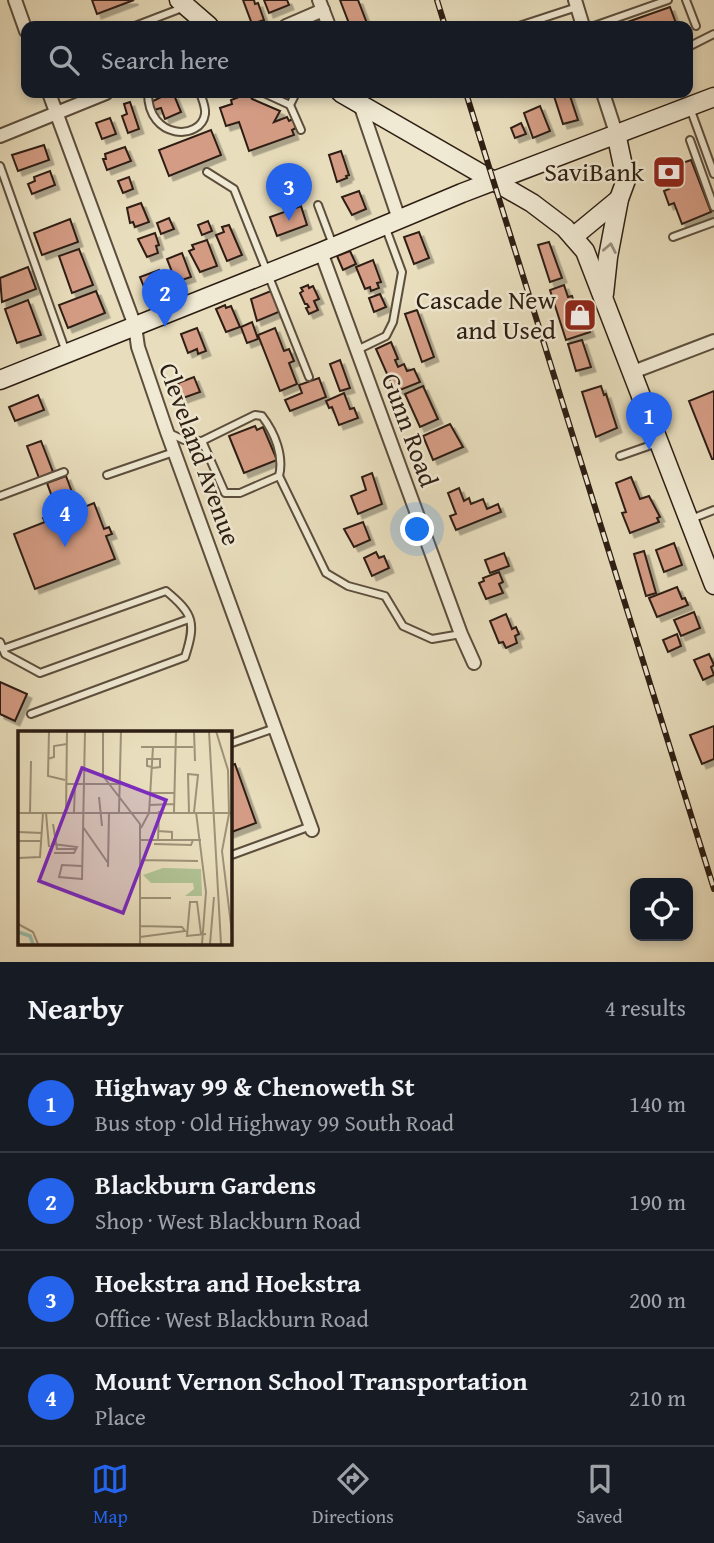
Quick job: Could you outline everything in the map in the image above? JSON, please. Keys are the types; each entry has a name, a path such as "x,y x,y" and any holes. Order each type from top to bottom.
{"street":[{"path":"15,0 22,21"},
{"path":"183,3 203,21"},
{"path":"576,4 581,21"},
{"path":"294,21 321,5"},
{"path":"1,376 135,326 494,181 714,97"},
{"name":"Cleveland Avenue","path":"51,98 135,326 138,347 174,452 312,828"},
{"path":"0,136 94,98"},
{"path":"358,98 392,223"},
{"path":"360,98 538,207 585,251 714,585"},
{"path":"604,297 608,257 619,199 626,180 616,133 605,98"},
{"path":"573,237 619,199"},
{"name":"Gunn Road","path":"327,249 357,350 474,663"},
{"path":"633,372 714,341"}],"lane":[{"path":"608,21 668,0"},
{"path":"686,0 696,26"},
{"path":"145,21 183,3"},
{"path":"532,21 576,4"},
{"path":"693,44 714,34"},
{"path":"148,98 149,107 156,120 174,132 195,127 202,122 205,113 201,98"},
{"path":"275,98 290,105 301,130"},
{"path":"290,105 294,98"},
{"path":"689,106 714,174"},
{"path":"690,140 714,206"},
{"path":"0,166 67,352"},
{"path":"207,172 234,189 309,377"},
{"path":"318,205 327,249"},
{"path":"673,237 714,222"},
{"path":"357,350 386,336 393,322 402,272 392,223"},
{"path":"167,432 184,440 202,440 255,415 262,416 269,425 281,457 279,476 326,573 348,586 385,596 403,626 432,639 461,634"},
{"path":"202,440 226,493 240,493 279,476"},
{"path":"620,456 659,442"},
{"path":"107,475 174,452"},
{"path":"0,496 64,472"},
{"path":"689,519 714,510"},
{"path":"31,714 185,656 193,631 189,619 184,606 166,591 1,645 5,654 40,673 189,619"},
{"path":"231,743 275,728"},
{"path":"231,855 312,828"}],"building":[{"path":"92,0 134,0 97,14"},
{"path":"243,0 254,0 255,4 258,3 264,20 251,21"},
{"path":"264,0 287,0 289,5 269,13"},
{"path":"340,0 358,0 366,21 348,21"},
{"path":"670,7 675,21 630,21"},
{"path":"159,98 175,98 181,112 165,119 161,108 154,110 151,102"},
{"path":"252,98 280,111 274,122 287,117 289,121 293,119 296,128 292,130 294,135 249,151 239,122 226,126 220,108 232,104 231,100"},
{"path":"555,98 571,98 578,120 563,124"},
{"path":"130,102 139,129 128,133 122,116 127,114 124,104"},
{"path":"540,106 550,131 533,138 524,113"},
{"path":"110,118 116,134 102,139 96,123"},
{"path":"521,123 526,134 515,138 511,128"},
{"path":"211,130 221,155 169,176 159,150"},
{"path":"44,145 49,160 18,171 12,155"},
{"path":"125,147 131,161 107,170 103,159 106,159 105,154"},
{"path":"341,151 349,175 337,182 329,155"},
{"path":"691,160 711,212 682,224 674,203 669,205 664,191 669,189 664,177 657,174 662,165 668,168"},
{"path":"50,171 55,185 32,194 28,184 35,181 34,177"},
{"path":"129,177 133,189 123,193 118,181"},
{"path":"359,191 366,209 352,215 342,197"},
{"path":"141,203 149,222 135,227 133,222 130,223 127,208"},
{"path":"301,206 307,225 277,236 270,217"},
{"path":"169,218 174,229 161,234 157,223"},
{"path":"70,219 78,242 42,255 34,233"},
{"path":"208,221 212,231 202,235 198,225"},
{"path":"229,225 242,255 227,261 216,235 224,232 222,227"},
{"path":"419,232 429,258 414,264 404,237"},
{"path":"155,233 159,245 156,246 158,253 147,257 138,239"},
{"path":"207,240 217,266 200,272 189,251 194,249 192,245"},
{"path":"549,242 562,278 550,282 538,245"},
{"path":"79,249 93,285 72,293 59,256"},
{"path":"350,251 356,264 343,270 337,256"},
{"path":"182,253 191,277 176,282 167,259"},
{"path":"373,260 381,282 377,283 379,288 371,291 370,287 365,289 356,267"},
{"path":"28,267 36,289 2,302 0,278"},
{"path":"159,270 165,285 153,292 146,292 140,277"},
{"path":"308,285 309,288 313,286 319,299 314,301 318,310 309,314 306,308 309,307 300,293 303,291 301,288"},
{"path":"564,285 568,297 572,296 577,311 582,309 590,332 566,340 550,290"},
{"path":"96,291 105,313 68,328 59,305"},
{"path":"271,291 281,311 257,321 251,299"},
{"path":"380,294 386,307 374,312 369,298"},
{"path":"28,300 41,335 17,343 5,309"},
{"path":"225,305 226,308 231,306 240,327 226,332 216,309"},
{"path":"417,310 434,357 422,362 405,314"},
{"path":"252,322 258,339 247,343 241,327"},
{"path":"197,328 206,351 198,354 197,349 188,353 181,334"},
{"path":"275,328 284,351 289,349 294,361 289,363 297,384 280,391 258,335"},
{"path":"582,340 591,367 576,371 568,344"},
{"path":"391,342 398,359 395,360 398,367 404,364 407,371 414,369 420,382 395,392 376,349"},
{"path":"340,360 350,388 340,391 330,364"},
{"path":"194,377 200,392 183,398 178,383"},
{"path":"319,378 326,397 290,411 285,400 302,393 299,385"},
{"path":"423,386 438,419 420,427 405,394"},
{"path":"601,386 617,428 596,437 582,392"},
{"path":"714,391 714,459 712,459 689,401"},
{"path":"344,393 350,409 354,408 358,418 339,425 332,407 329,408 326,401"},
{"path":"38,395 44,410 15,421 9,407"},
{"path":"450,424 463,447 433,460 423,436"},
{"path":"255,426 257,430 263,427 277,460 244,473 229,436"},
{"path":"41,441 53,472 39,478 27,446"},
{"path":"372,473 382,504 358,514 351,496 366,490 362,477"},
{"path":"66,476 73,495 54,502 47,483"},
{"path":"631,477 640,499 649,496 660,517 657,518 659,522 630,533 622,513 626,512 616,483"},
{"path":"459,488 464,501 469,498 471,504 483,499 487,509 498,504 501,512 456,530 450,516 456,514 448,493"},
{"path":"94,503 104,529 109,527 112,534 106,536 115,559 35,589 14,534 45,522 43,518 65,510 67,514"},
{"path":"363,522 370,540 354,547 344,529"},
{"path":"674,543 682,565 664,572 656,550"},
{"path":"644,551 656,593 646,596 634,554"},
{"path":"376,552 379,558 384,556 389,568 372,576 364,558"},
{"path":"504,553 509,566 490,573 485,560"},
{"path":"499,572 503,582 499,584 503,593 486,599 479,583 484,581 483,578"},
{"path":"677,587 688,605 657,617 649,598"},
{"path":"694,612 700,628 681,636 674,620"},
{"path":"506,614 512,629 516,627 519,634 515,636 517,643 506,648 503,642 499,643 490,621"},
{"path":"677,634 681,646 668,652 663,640"},
{"path":"709,654 714,665 711,667 714,675 703,680 694,660"},
{"path":"0,682 27,694 15,721 0,714"},
{"path":"714,726 714,759 702,764 690,735"},
{"path":"235,764 256,823 231,832 231,765"}],"railway":[{"path":"437,0 443,21"},
{"path":"468,98 714,889"}],"place":[{"name":"SaviBank","path":"669,172"},
{"name":"Hoekstra and Hoekstra","path":"289,221"},
{"name":"Cascade New and Used","path":"580,315"},
{"name":"Blackburn Gardens","path":"165,327"},
{"name":"Highway 99 & Chenoweth St","path":"649,450"},
{"name":"Mount Vernon School Transportation","path":"65,547"}]}
